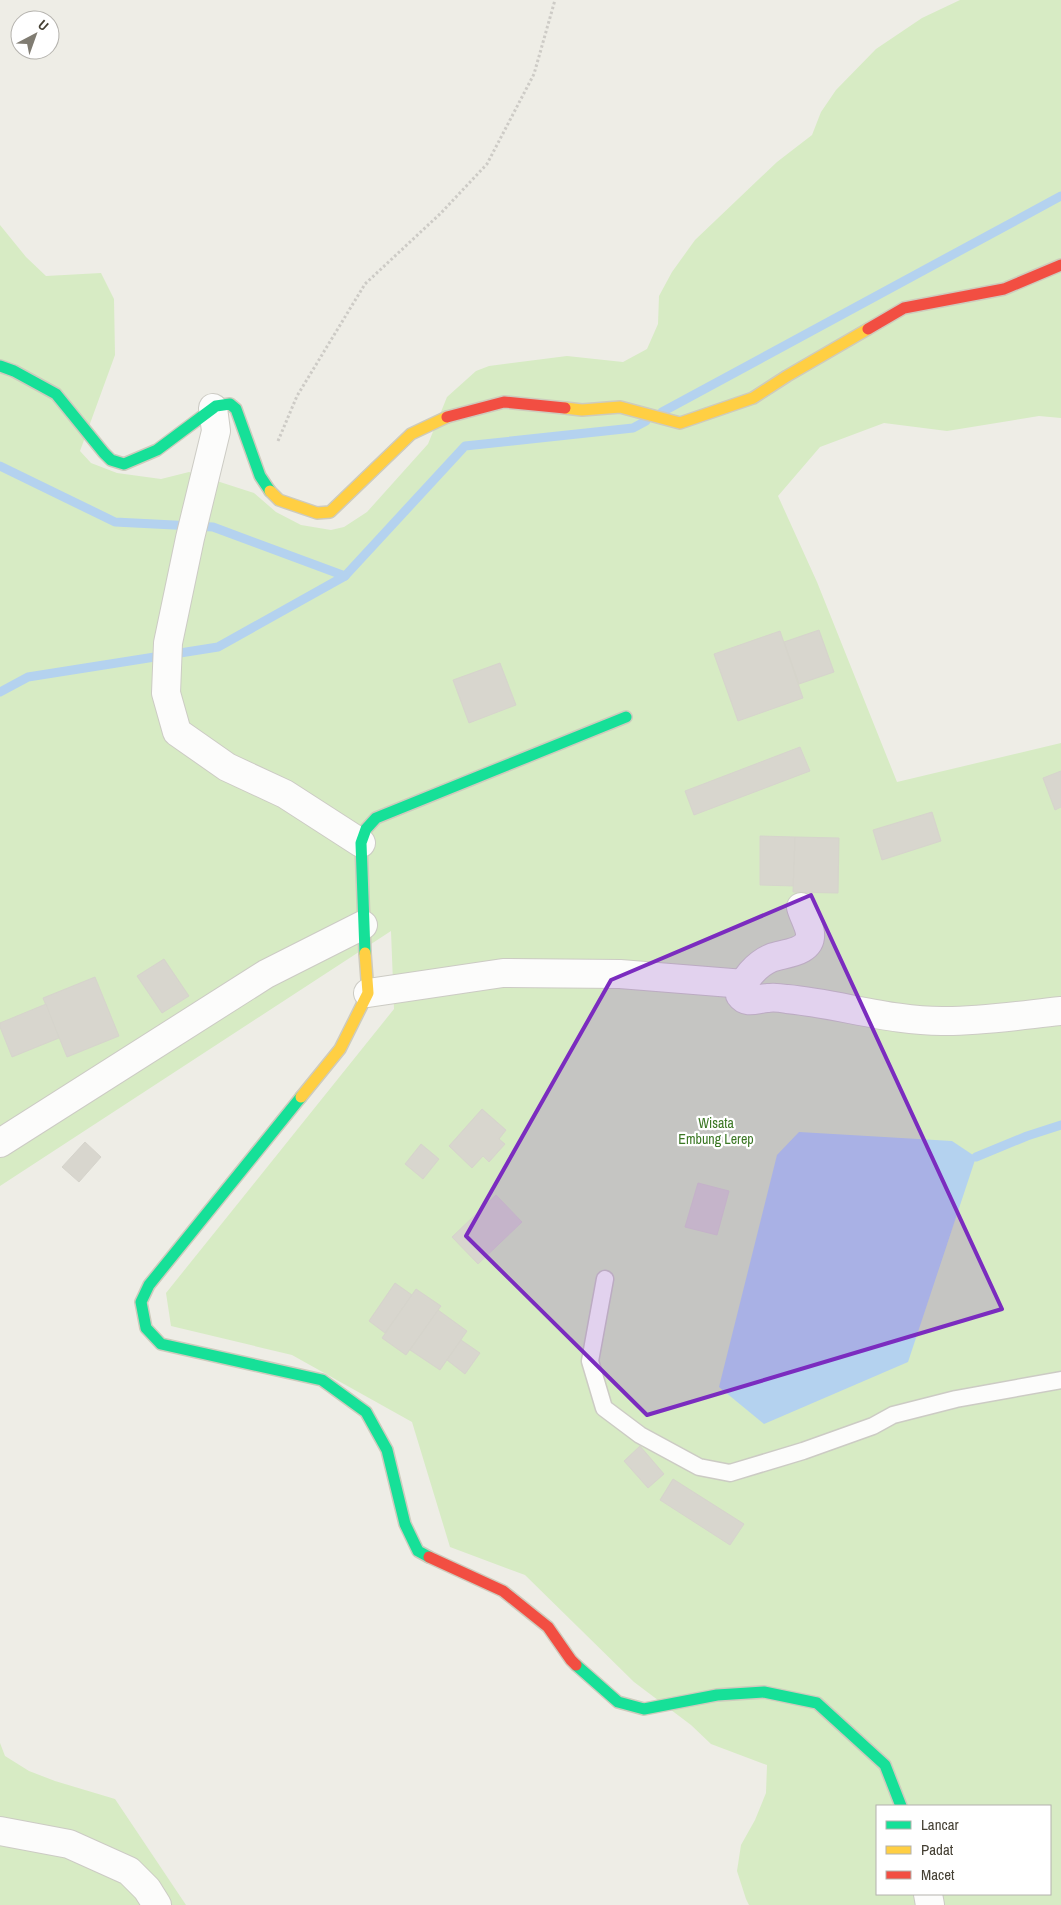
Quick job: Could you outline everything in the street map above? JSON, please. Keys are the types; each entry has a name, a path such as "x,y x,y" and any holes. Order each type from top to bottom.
{"street":[{"path":"0,366 14,371 56,394 104,453 117,463 124,464 157,450 213,408 224,403 230,404 236,409 260,476 272,495 279,500 317,513 330,512 412,434 448,416 504,402 582,410 620,407 680,423 753,398 904,308 1004,288 1061,265"},
{"path":"213,408 216,431 196,508 168,643 166,693 177,732 227,767 285,794 361,843"},
{"path":"626,717 376,818 366,829 361,843 362,925 368,993 340,1049 149,1285 142,1302 146,1328 161,1344 322,1380 366,1412 387,1450 405,1524 418,1551 437,1562 503,1591 548,1627 571,1660 618,1702 644,1708 717,1695 764,1692 817,1703 885,1765 901,1805"},
{"path":"801,908 810,932 806,944 800,950 770,958 750,974 740,995 742,998 749,1001 768,998 814,1002 896,1018 946,1021 1061,1011"},
{"path":"0,1143 266,974 362,925"},
{"path":"368,993 503,973 620,974 744,984"},
{"path":"0,1831 69,1844 129,1872 147,1889 157,1905"}],"lane":[{"path":"605,1279 590,1361 604,1408 640,1435 699,1467 730,1473 864,1430 893,1415 956,1399 1061,1380"}],"path":[{"path":"274,449 297,396 365,284 441,213 487,164 534,74 555,0"}],"highlighted area":[{"path":"811,895 1002,1309 647,1415 466,1236 611,980"}],"green space":[{"name":"Wisata Embung Lerep","path":"960,0 1061,0 1061,418 1039,416 947,431 884,423 820,447 778,496 817,582 897,782 1061,743 1061,1905 749,1905 737,1871 741,1845 755,1820 766,1793 767,1765 711,1744 691,1725 634,1682 525,1575 450,1547 412,1422 292,1355 171,1326 166,1293 394,1009 391,931 0,1186 0,225 26,257 46,276 101,273 114,299 115,355 80,451 91,463 117,473 161,479 189,472 254,493 276,512 301,525 331,530 344,527 367,512 428,444 447,397 476,371 489,366 567,356 623,362 647,349 658,324 659,296 672,272 695,240 777,162 812,135 821,112 836,90 876,49 922,18"},
{"path":"0,1743 5,1756 29,1771 115,1799 186,1905 0,1905"}],"water":[{"path":"799,1132 952,1141 976,1157 908,1362 764,1424 719,1387 777,1155"}],"building":[{"path":"819,630 834,672 799,684 784,642"},
{"path":"780,631 803,698 738,721 714,654"},
{"path":"500,663 516,705 469,723 453,680"},
{"path":"800,747 810,771 694,815 685,791"},
{"path":"1061,771 1061,807 1055,810 1043,778"},
{"path":"932,812 941,841 882,860 873,830"},
{"path":"760,836 795,837 794,886 760,885"},
{"path":"795,837 839,838 838,893 793,892"},
{"path":"164,959 189,996 162,1013 137,976"},
{"path":"95,977 119,1036 67,1057 43,998"},
{"path":"46,1004 59,1038 12,1057 0,1023"},
{"path":"482,1109 506,1130 499,1139 505,1144 489,1162 483,1156 472,1168 449,1146"},
{"path":"85,1142 101,1157 79,1182 62,1167"},
{"path":"421,1144 439,1159 423,1179 405,1164"},
{"path":"698,1183 729,1191 717,1235 685,1227"},
{"path":"496,1195 522,1222 478,1264 452,1237"},
{"path":"395,1283 412,1295 385,1333 369,1321"},
{"path":"416,1289 441,1306 406,1355 382,1338"},
{"path":"438,1310 467,1331 440,1370 410,1350"},
{"path":"461,1340 480,1353 465,1374 447,1360"},
{"path":"640,1446 664,1474 648,1488 624,1461"},
{"path":"673,1479 744,1524 730,1545 660,1500"}],"waterway":[{"path":"662,412 1061,196"},
{"path":"0,466 115,522 213,527 345,576 465,446 633,428 646,421"},
{"path":"0,692 28,677 218,647 345,576"},
{"path":"976,1157 1027,1136 1061,1125"}],"traffic: fast":[{"path":"0,366 14,371 56,394 104,453 111,460 124,464 157,450 216,406 230,404 236,409 260,476 270,491"},
{"path":"365,953 361,843 366,829 376,818 626,717"},
{"path":"301,1097 149,1285 141,1302 146,1328 161,1344 322,1380 366,1412 387,1450 405,1524 418,1551 429,1557"},
{"path":"576,1665 618,1702 644,1709 717,1695 764,1692 817,1703 885,1765 901,1805"}],"traffic: slow":[{"path":"565,408 582,410 620,407 680,423 753,398 868,329"},
{"path":"270,491 279,500 317,513 330,512 411,434 447,417"},
{"path":"301,1097 340,1049 368,993 365,953"}],"traffic: jam":[{"path":"868,329 904,308 1004,289 1061,265"},
{"path":"447,417 504,402 565,408"},
{"path":"429,1557 503,1591 548,1627 576,1665"}]}
